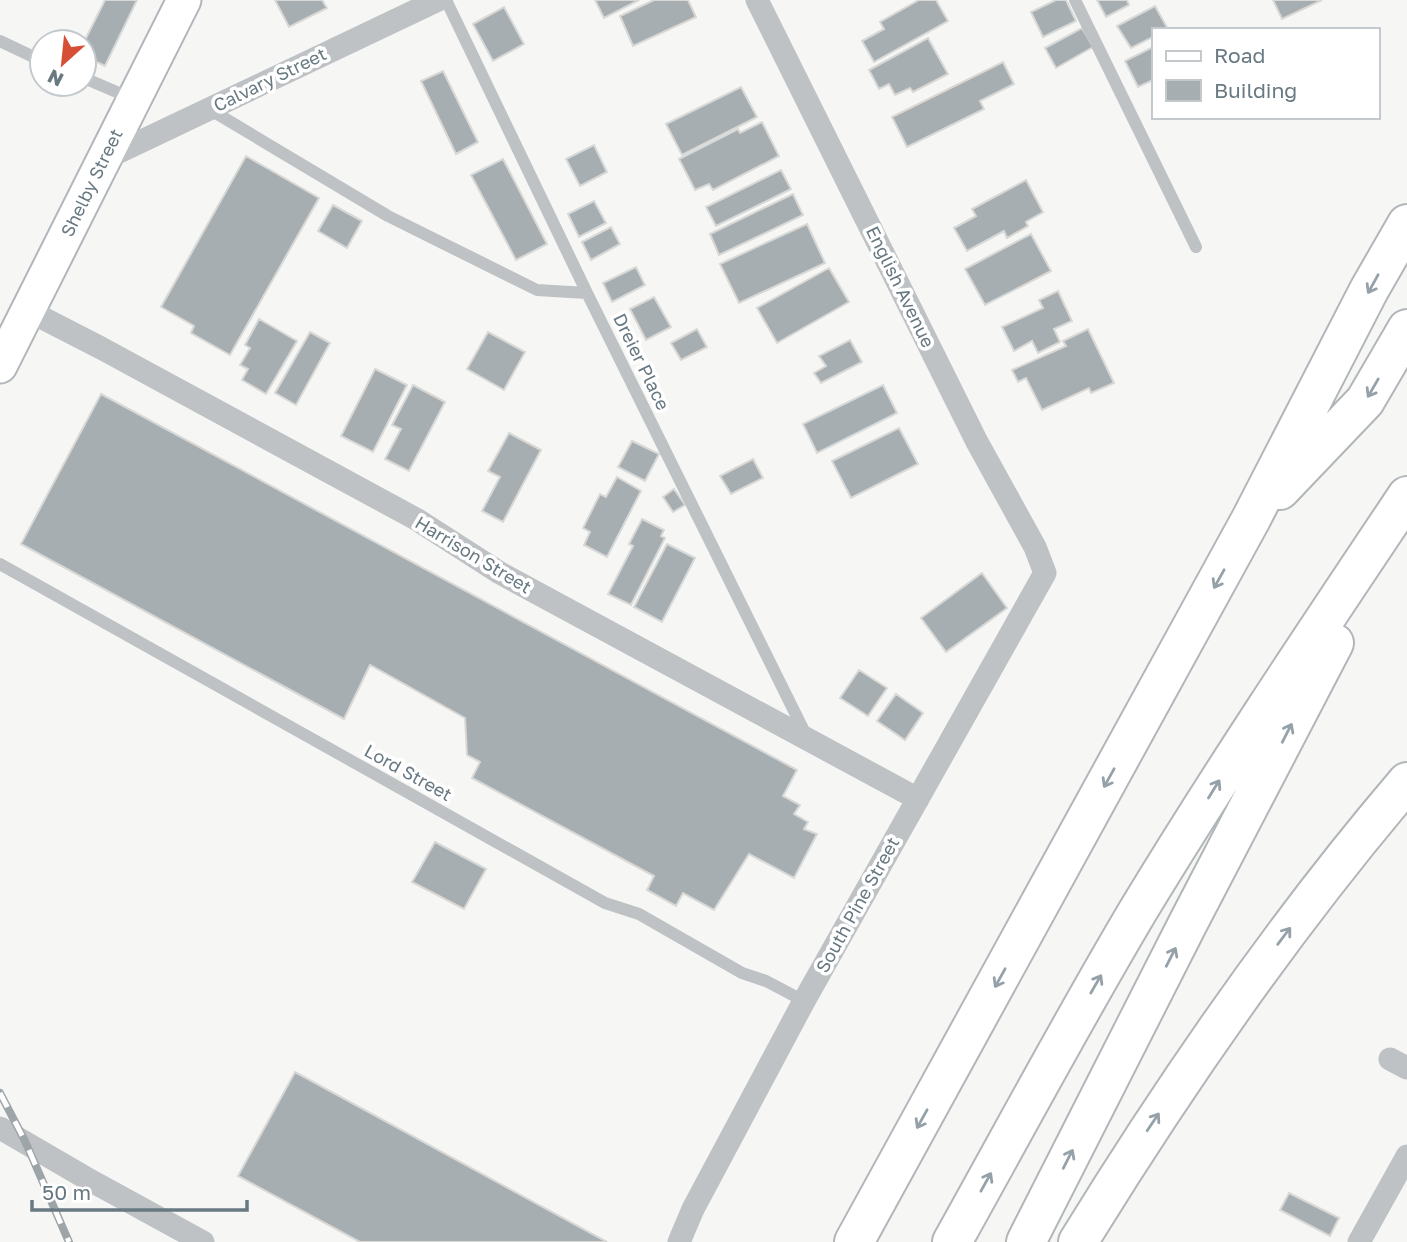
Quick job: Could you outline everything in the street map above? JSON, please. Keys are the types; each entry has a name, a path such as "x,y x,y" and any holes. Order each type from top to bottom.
{"highway":[{"path":"855,1242 1251,519 1369,290 1407,225"},
{"path":"1251,519 1365,401 1407,329"},
{"path":"953,1242 1158,878 1260,716 1407,496"},
{"path":"1026,1242 1182,934 1407,502"},
{"path":"1077,1242 1135,1149 1223,1019 1317,892 1407,782"}],"main road":[{"name":"Shelby Street","path":"0,366 184,0"}],"street":[{"name":"Calvary Street","path":"102,160 438,0"},
{"name":"English Avenue","path":"757,0 977,442 1035,547 1045,573"},
{"name":"Harrison Street","path":"29,311 404,512 500,573 918,799"},
{"name":"South Pine Street","path":"679,1242 693,1209 804,1001 1045,573"},
{"path":"0,1128 203,1242"},
{"path":"1359,1242 1407,1156"}],"lane":[{"name":"Dreier Place","path":"446,0 807,739"},
{"path":"1075,0 1196,247"},
{"path":"0,41 28,54"},
{"path":"98,84 134,99"},
{"path":"209,109 388,216 537,290 587,293"},
{"name":"Lord Street","path":"0,564 605,902 639,914 742,972 804,1001"}],"building":[{"path":"105,0 137,0 105,66 98,63 98,28 91,28"},
{"path":"275,0 322,0 327,8 289,27"},
{"path":"595,0 639,0 604,18"},
{"path":"654,0 688,0 696,17 633,46 620,16"},
{"path":"919,0 936,0 948,21 874,62 862,41 884,29 880,22"},
{"path":"1056,0 1066,0 1076,21 1043,37 1031,12"},
{"path":"1097,0 1127,0 1129,5 1106,17"},
{"path":"1273,0 1322,0 1282,19"},
{"path":"1155,6 1167,28 1152,28 1152,38 1131,48 1117,26"},
{"path":"504,7 524,44 493,61 473,24"},
{"path":"1082,28 1093,47 1056,68 1045,48"},
{"path":"928,38 948,74 913,92 910,88 895,95 889,84 879,89 869,70"},
{"path":"1152,48 1152,80 1138,87 1125,61"},
{"path":"1003,62 1014,84 980,101 984,109 907,147 892,117"},
{"path":"443,71 478,142 456,154 421,81"},
{"path":"741,87 757,117 682,155 666,124"},
{"path":"762,122 779,156 713,190 709,184 695,190 679,159 738,129 740,133"},
{"path":"594,145 607,172 580,186 566,159"},
{"path":"246,156 319,198 230,355 191,333 194,326 161,307"},
{"path":"503,159 547,244 516,260 471,175"},
{"path":"781,170 791,189 716,226 706,207"},
{"path":"1026,180 1043,212 1026,222 1028,226 1007,238 1004,231 967,251 954,228 976,216 972,209"},
{"path":"793,194 803,215 719,255 710,234"},
{"path":"594,201 606,223 579,237 568,214"},
{"path":"333,205 362,221 347,248 318,231"},
{"path":"807,224 825,263 739,303 720,264"},
{"path":"611,227 620,244 591,260 582,242"},
{"path":"1031,234 1051,271 985,305 965,269"},
{"path":"636,267 645,285 612,302 603,283"},
{"path":"829,268 849,302 777,343 757,308"},
{"path":"1058,291 1072,321 1054,329 1060,342 1038,353 1032,341 1014,351 1002,327 1043,308 1039,300"},
{"path":"654,297 671,327 646,340 630,309"},
{"path":"259,319 297,341 266,394 242,380 248,369 240,365 250,348 245,345"},
{"path":"697,329 707,347 681,360 671,343"},
{"path":"1088,329 1114,383 1091,393 1089,388 1042,410 1026,378 1018,382 1012,370 1066,346 1063,341"},
{"path":"310,332 330,343 296,405 275,393"},
{"path":"488,332 525,352 504,390 467,369"},
{"path":"850,340 862,362 821,383 814,373 826,366 819,356"},
{"path":"375,369 407,385 373,452 341,436"},
{"path":"413,385 445,402 409,471 385,459 401,429 392,425"},
{"path":"883,385 897,413 817,453 803,424"},
{"path":"101,394 797,770 783,796 800,805 794,814 808,822 804,829 817,834 794,878 749,854 714,910 683,893 676,906 647,890 654,876 472,778 480,762 467,755 465,718 370,665 344,719 21,544"},
{"path":"899,428 918,464 851,498 832,461"},
{"path":"509,433 541,450 503,522 482,511 500,477 488,471"},
{"path":"632,441 659,454 645,481 618,467"},
{"path":"753,459 763,478 731,494 720,476"},
{"path":"617,477 641,491 607,557 584,545 590,532 583,528 600,494 606,497"},
{"path":"674,489 685,505 673,512 663,497"},
{"path":"642,519 664,530 661,536 665,538 631,605 608,594 633,546 629,544"},
{"path":"667,544 695,558 662,622 634,607"},
{"path":"982,573 1007,608 946,652 921,618"},
{"path":"859,670 887,688 868,716 840,698"},
{"path":"896,694 923,713 905,740 877,721"},
{"path":"435,842 486,869 464,909 412,882"},
{"path":"295,1072 607,1242 360,1242 238,1176"},
{"path":"1289,1193 1339,1218 1330,1236 1280,1210"}],"railway":[{"path":"0,1093 25,1141 69,1242"}]}
